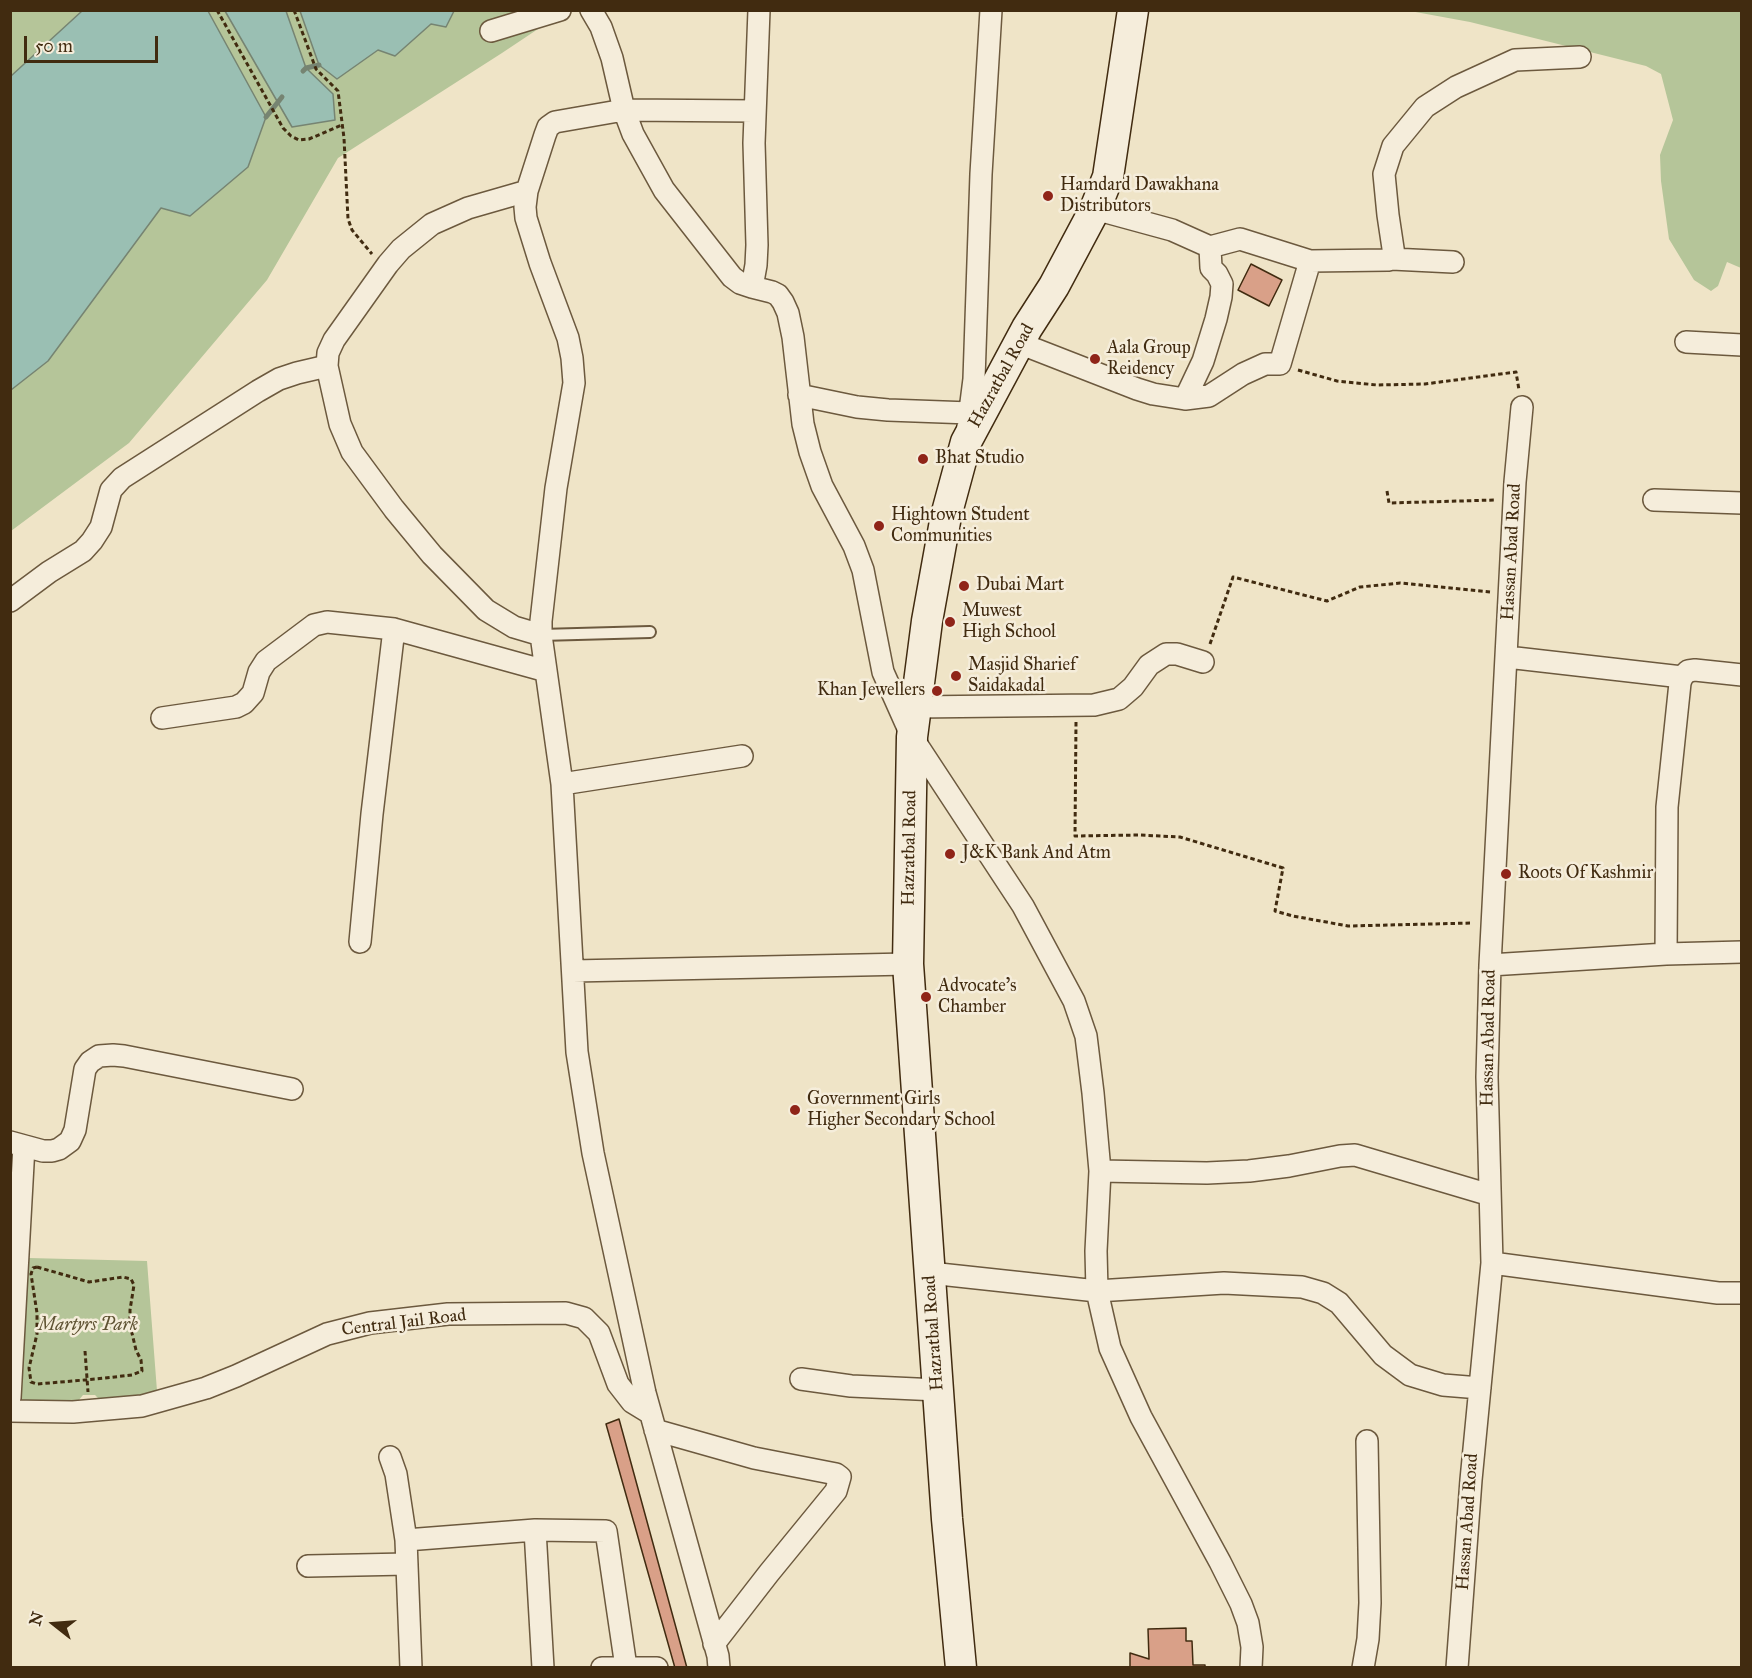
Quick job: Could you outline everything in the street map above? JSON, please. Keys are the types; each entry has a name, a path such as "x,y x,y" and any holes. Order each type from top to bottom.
{"main road":[{"name":"Hazratbal Road","path":"961,1668 947,1519 908,964 912,737 927,621 946,516 966,442 1019,343 1054,286 1095,209 1108,177 1133,10"}],"street":[{"path":"491,31 560,10"},
{"path":"591,10 601,27 612,58 624,110 633,134 664,190 732,277 741,283 772,292 778,295 783,302 793,337 803,424 810,452 822,486 854,546 863,570 883,672 912,737 1023,906 1074,1001 1086,1036 1089,1059 1100,1171 1096,1251 1097,1290 1110,1348 1141,1417 1241,1604 1248,1623 1252,1647 1251,1668"},
{"path":"752,287 757,245 754,143 759,10"},
{"path":"966,442 975,379 981,174 991,10"},
{"path":"1392,259 1394,255 1384,174 1393,146 1425,107 1456,87 1515,60 1580,57"},
{"path":"719,1668 624,1304 593,1153 577,1052 562,784 541,635 556,489 574,383 568,338 540,263 526,218 525,207 527,191 545,135 555,122 624,110 755,111"},
{"path":"527,191 468,208 432,224 401,249 334,340 328,354 327,366 340,424 352,452 394,509 432,555 486,610 513,627 541,635"},
{"path":"1095,209 1172,230 1210,247 1240,239 1310,261 1392,259 1453,262"},
{"path":"1185,399 1203,360 1221,297 1222,284 1211,268 1210,247"},
{"path":"1019,343 1153,394 1185,399 1209,396 1243,374 1265,364 1280,364 1310,261"},
{"path":"1686,342 1742,345"},
{"path":"10,600 83,551 101,527 111,490 122,477 279,379 327,366"},
{"path":"799,395 857,407 970,412"},
{"name":"Hassan Abad Road","path":"1457,1668 1471,1480 1492,1263 1487,1077 1490,965 1522,407"},
{"path":"1654,500 1742,503"},
{"path":"162,718 236,707 244,703 253,693 266,661 304,632 327,621 394,629 546,671"},
{"path":"360,942 372,814 394,629"},
{"path":"916,706 1094,705 1119,699 1133,687 1149,664 1166,654 1177,654 1203,662"},
{"path":"1506,657 1682,677"},
{"path":"1666,954 1667,807 1680,682 1688,671 1695,670 1742,675"},
{"path":"562,784 742,756"},
{"path":"1490,965 1666,954 1742,952"},
{"path":"573,971 908,964"},
{"path":"10,1398 17,1144 52,1151 59,1149 69,1141 75,1130 85,1069 90,1062 99,1056 124,1056 292,1089"},
{"path":"1100,1171 1207,1173 1249,1171 1355,1155 1490,1195"},
{"path":"1492,1263 1718,1293 1742,1293"},
{"path":"930,1273 1097,1290 1224,1283 1302,1287 1323,1293 1339,1302 1383,1355 1410,1375 1443,1385 1480,1388"},
{"name":"Central Jail Road","path":"10,1411 90,1411 141,1406 206,1388 327,1334 348,1328 448,1314 566,1313 584,1318 599,1333 618,1384 632,1402 653,1422"},
{"path":"801,1379 851,1386 938,1390"},
{"path":"653,1422 754,1458 845,1477 714,1644"},
{"path":"1364,1668 1370,1603 1367,1441"},
{"path":"390,1457 396,1474 406,1540 411,1668"},
{"path":"406,1540 535,1530 606,1531 626,1667"},
{"path":"535,1530 543,1668"},
{"path":"308,1566 407,1563"},
{"path":"602,1668 657,1668"}],"lane":[{"path":"541,635 650,632"}],"path":[{"path":"217,10 283,128 291,136 299,140 309,139 342,125"},
{"path":"294,10 316,69 338,91 348,219 352,230 371,253 388,264"},
{"path":"1280,364 1337,381 1377,385 1425,384 1516,372 1522,407"},
{"path":"1387,491 1389,503 1515,499"},
{"path":"1203,662 1233,577 1327,601 1360,587 1400,582 1510,594"},
{"path":"1076,705 1075,836 1180,837 1283,868 1275,911 1293,916 1348,926 1493,923"},
{"path":"40,1267 89,1282 123,1277 133,1281 130,1325 141,1360 142,1371 132,1375 87,1380 37,1384 30,1380 29,1368 37,1322 37,1307 31,1274 33,1268 40,1267"},
{"path":"85,1351 90,1411"}],"green space":[{"path":"11,11 565,11 338,158 267,280 129,443 11,531"},
{"path":"1410,11 1741,11 1741,268 1727,262 1718,286 1711,291 1694,280 1669,239 1660,155 1673,120 1661,74 1646,66 1470,22"},
{"name":"Martyrs Park","path":"29,1258 147,1261 157,1391 145,1397 105,1405 95,1395 83,1395 74,1406 19,1401"}],"water":[{"path":"300,10 454,11 446,27 431,24 395,56 378,50 337,79 319,65"},
{"path":"82,11 208,11 266,117 248,167 190,216 161,208 48,361 11,390 11,76"},
{"path":"225,11 286,11 306,68 333,94 335,120 292,127"}],"building":[{"path":"1251,264 1282,280 1269,306 1238,290"},
{"path":"619,1419 687,1668 675,1668 606,1424"},
{"path":"1186,1628 1186,1641 1192,1641 1193,1665 1205,1665 1205,1668 1130,1668 1130,1653 1149,1659 1148,1629"}],"waterway":[{"path":"303,71 319,65"},
{"path":"266,117 282,97"}],"place":[{"name":"Hamdard Dawakhana Distributors","path":"1048,196"},
{"name":"Aala Group Reidency","path":"1095,359"},
{"name":"Bhat Studio","path":"923,459"},
{"name":"Hightown Student Communities","path":"879,526"},
{"name":"Dubai Mart","path":"964,586"},
{"name":"Muwest High School","path":"950,622"},
{"name":"Masjid Sharief Saidakadal","path":"956,676"},
{"name":"Khan Jewellers","path":"937,691"},
{"name":"J&K Bank And Atm","path":"950,854"},
{"name":"Roots Of Kashmir","path":"1506,874"},
{"name":"Advocate's Chamber","path":"926,997"},
{"name":"Government Girls Higher Secondary School","path":"795,1110"}]}
